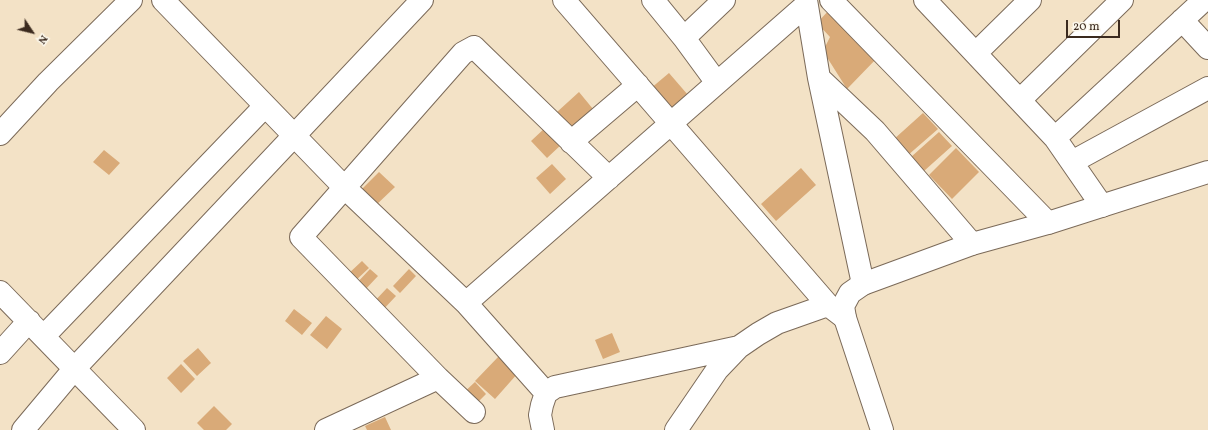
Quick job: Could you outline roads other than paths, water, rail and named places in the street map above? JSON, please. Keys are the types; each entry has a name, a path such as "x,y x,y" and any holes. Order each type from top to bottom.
{"street":[{"path":"3,123 131,0"},
{"path":"163,0 344,187 466,303 546,393"},
{"path":"34,426 75,368 422,0"},
{"path":"564,0 828,305 845,318"},
{"path":"653,0 684,38 717,83"},
{"path":"684,38 724,0"},
{"path":"831,0 1048,223"},
{"path":"925,0 1055,138 1102,206"},
{"path":"976,53 1030,0"},
{"path":"1020,100 1122,0"},
{"path":"1055,138 1204,0"},
{"path":"806,2 819,78 863,284"},
{"path":"466,303 672,123 806,2"},
{"path":"1182,20 1208,48"},
{"path":"474,412 438,378 301,237 463,53 474,47 609,178"},
{"path":"819,78 875,131 972,244"},
{"path":"571,142 638,85"},
{"path":"1072,162 1208,88"},
{"path":"0,353 36,328 265,106"},
{"path":"882,430 845,318 843,306 850,293 863,284 972,244 1048,223 1208,172"},
{"path":"0,292 134,430"},
{"path":"676,430 717,370 739,347 758,334 777,324 828,305"},
{"path":"543,430 540,415 546,393 556,387 739,347"},
{"path":"326,430 438,378"}]}
